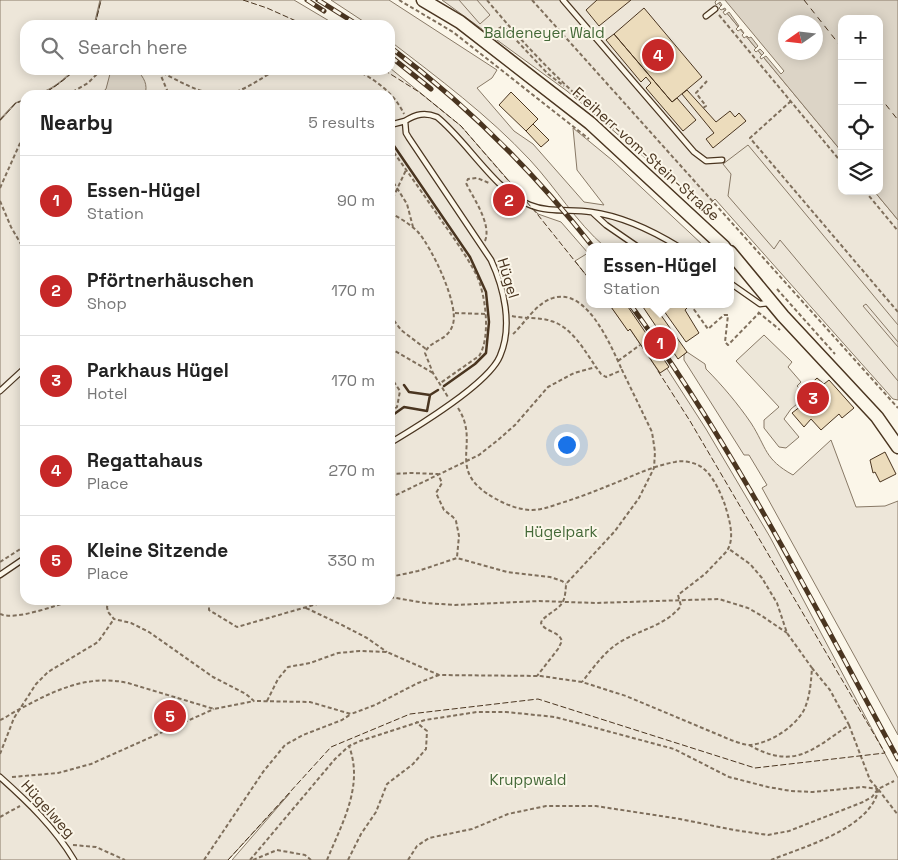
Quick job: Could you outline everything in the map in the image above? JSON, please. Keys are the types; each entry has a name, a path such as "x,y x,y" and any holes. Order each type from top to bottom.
{"main road":[{"name":"Freiherr-vom-Stein-Straße","path":"423,0 460,22 590,123 720,243"},
{"path":"734,257 772,303 877,416 898,447"}],"lane":[{"path":"563,0 694,152 706,161 722,160"},
{"path":"706,16 715,10"},
{"path":"395,124 424,113 437,117 501,185 517,199 539,208 592,212 646,228 672,243"},
{"name":"Hügel","path":"395,440 453,402 494,367 504,343 505,314 501,286 482,244 409,138 406,133 405,121"},
{"path":"592,212 606,225 632,243"},
{"path":"734,286 760,304 772,303"},
{"path":"0,391 20,373"},
{"path":"0,575 20,561"},
{"name":"Hügelweg","path":"1,777 53,829 74,860"}],"path":[{"path":"399,0 453,32 593,141"},
{"path":"487,0 507,24 568,88 548,74 503,26 498,29"},
{"path":"532,0 898,408"},
{"path":"715,10 838,158"},
{"path":"76,90 88,83 96,75"},
{"path":"160,75 167,90"},
{"path":"169,75 201,90"},
{"path":"240,90 267,75"},
{"path":"365,75 386,90"},
{"path":"703,108 706,106 696,93 707,81"},
{"path":"395,101 405,121"},
{"path":"790,101 750,138 898,312"},
{"path":"0,188 20,143"},
{"path":"395,154 461,248 477,276 484,300 484,342 482,351 479,356 439,384"},
{"path":"395,195 406,170"},
{"path":"482,244 487,238 485,223 467,186 466,180 473,177 490,184"},
{"path":"395,184 407,204 413,227"},
{"path":"868,195 898,231"},
{"path":"0,201 20,242"},
{"path":"395,216 413,227 425,242 441,272 455,313 453,325 448,334 426,349"},
{"path":"504,343 542,304 552,298 563,297 584,306 608,340 652,432 655,452 654,468 639,498 615,531 566,585 564,602 542,620 541,623 544,628 558,634 562,641 537,676"},
{"path":"693,308 708,330 724,315 728,315 725,342 728,345 759,313"},
{"path":"455,313 485,314"},
{"path":"505,314 527,319 549,320 561,325 578,341 601,374 606,376 622,370"},
{"path":"395,322 401,330 426,349"},
{"path":"618,361 640,345"},
{"path":"426,349 425,357 433,373 460,411 465,425 468,474 479,488 507,504 533,510 582,496 654,468 684,461 696,464 707,472 720,493 731,532 729,549 705,574 678,595 681,606 668,619 633,635 608,650 582,682"},
{"path":"395,351 433,373"},
{"path":"395,496 485,450 506,434 548,386 574,373 596,367"},
{"path":"395,384 400,391 397,407 395,408"},
{"path":"395,474 438,474"},
{"path":"438,474 442,483 436,493 444,510 453,517 458,527 457,558"},
{"path":"0,562 20,549"},
{"path":"729,549 750,564 762,578 777,603 787,633 830,690 849,725 870,780 898,815"},
{"path":"395,576 418,571 457,558 507,572 557,579 566,585"},
{"path":"395,597 445,605 539,601 650,602 711,599 738,604 762,616 787,633"},
{"path":"0,614 16,616 56,605"},
{"path":"108,605 108,612 114,619 131,623 149,632 213,677 246,694 254,701"},
{"path":"209,605 209,610 236,628 315,605"},
{"path":"305,608 367,638 387,652 407,662 432,670 439,675"},
{"path":"0,754 19,709 36,684 48,672 98,642 114,619"},
{"path":"267,701 278,679 288,668 310,663 338,653 360,650 387,652"},
{"path":"748,745 765,741 778,735 799,718 810,693 812,668"},
{"path":"204,860 277,753 293,740 342,720 418,683 439,675 537,676 582,682 626,696 731,740 776,756 791,758 806,753 849,725"},
{"path":"0,720 48,694 68,686 87,681 108,680 128,683 214,710"},
{"path":"1,777 58,773 91,764 214,710 254,701 310,702 352,714"},
{"path":"252,860 335,759 349,746 416,722 440,716 477,712 535,714 577,722 674,749 729,777 768,787 798,792 863,787 878,789"},
{"path":"348,860 361,834 376,812 387,784 413,764 426,749 427,731 416,722"},
{"path":"327,860 351,801 355,780 354,758 349,746"},
{"path":"408,860 417,846 429,838 472,830 508,814 546,806 596,806 768,835 789,831 863,802 872,798 878,789 894,781"},
{"path":"771,860 852,824 876,800 878,789"},
{"path":"0,817 27,801"},
{"path":"65,845 96,847 125,860"},
{"path":"252,860 277,850 305,855 311,860"}],"green space":[{"path":"0,0 100,0 95,20 20,20 20,75 68,75 47,90 20,90 20,101 15,103 0,119"},
{"path":"101,0 294,0 328,20 96,20"},
{"path":"331,0 389,0 497,70 492,78 477,88 514,131 533,144 584,202 604,205 577,170 573,128 612,160 701,243 601,243 575,216 514,143 462,98 395,45 395,20 361,20"},
{"name":"Baldeneyer Wald","path":"442,0 716,0 838,147 838,195 877,195 898,220 898,400 893,399 715,199 705,209 567,91"},
{"name":"Hügelpark","path":"395,72 461,126 538,214 561,222 586,251 586,254 575,261 586,275 586,308 612,308 628,330 630,329 659,372 666,367 706,429 770,537 898,778 898,860 232,860 290,793 228,860 0,860 0,121 16,103 20,102 20,605 395,605 395,90 49,90 69,75 395,75"},
{"path":"687,352 705,364 706,369 730,395 751,423 776,464 793,475 831,440 856,507 885,506 898,501 898,735 762,488 767,485 749,455 744,455 684,360 684,355"}],"shaded area":[{"path":"459,0 477,0 490,15 480,24"},
{"path":"716,0 898,0 898,220 877,195 883,195 883,15 838,15 838,147"},
{"path":"110,75 141,75 145,81 146,88 146,90 105,90"},
{"path":"748,145 898,325 898,342 866,304 863,306 898,347 898,381 780,240 774,249 728,196 731,174 723,164"},
{"path":"764,335 792,362 788,367 801,382 797,386 802,391 799,394 803,399 791,409 784,419 799,437 786,448 779,447 764,428 764,420 779,407 736,361"}],"pier":[{"path":"717,0 725,0 784,71 781,74 766,56 761,59 760,57 764,53 760,49 756,52 754,50 758,46 751,37 747,36 744,38 742,35 744,33 741,29 738,31 736,29 739,26 729,12 725,15 723,12 726,10 725,8 721,10 719,8 722,5 720,2 716,5 715,2"}],"building":[{"path":"597,0 631,0 599,26 586,10"},
{"path":"644,8 702,77 672,102 614,34"},
{"path":"614,34 672,102 677,98 696,120 683,131 646,88 651,83 646,77 641,82 606,40"},
{"path":"687,90 716,122 730,111 735,117 739,113 746,121 713,148 706,139 714,133 682,94"},
{"path":"511,92 538,119 526,131 499,105"},
{"path":"533,124 549,140 541,147 526,131"},
{"path":"505,196 511,199 509,202 516,206 511,214 499,206"},
{"path":"612,308 629,308 669,367 660,373 630,329 628,331"},
{"path":"644,308 662,308 658,311 687,352 678,359"},
{"path":"662,308 687,308 685,310 699,333 686,342"},
{"path":"817,378 824,384 829,380 854,408 842,418 839,414 821,430 811,419 804,427 792,413 801,406 800,404 807,401 800,394"},
{"path":"885,452 896,474 880,482 875,472 873,473 870,460"}],"ferry route":[{"path":"804,0 838,43"},
{"path":"883,101 898,120"}],"railway":[{"path":"307,0 324,11"},
{"path":"318,0 350,20"},
{"path":"395,51 473,116 547,192 590,243"},
{"path":"395,60 431,89"},
{"path":"633,308 704,414 772,527 898,759"}],"fence":[{"path":"96,20 101,0"},
{"path":"243,0 294,20"},
{"path":"49,90 69,75"},
{"path":"392,75 419,92 461,126 538,215 586,275"},
{"path":"0,120 16,103 20,102"},
{"path":"228,860 331,747 410,714 538,699 755,768 885,753 690,421 658,371"}],"wall":[{"path":"395,147 470,257 486,292 489,322 486,353 475,364 444,386"},
{"path":"404,385 409,392 430,395"},
{"path":"395,413 404,407 427,411 430,395 438,390"}],"place":[{"name":"Regattahaus","path":"658,55"},
{"name":"Pförtnerhäuschen","path":"509,200"},
{"name":"Essen-Hügel","path":"660,343"},
{"name":"Parkhaus Hügel","path":"813,398"},
{"name":"Kleine Sitzende","path":"170,716"}],"park label":[{"name":"Kruppwald","path":"528,780"}]}
